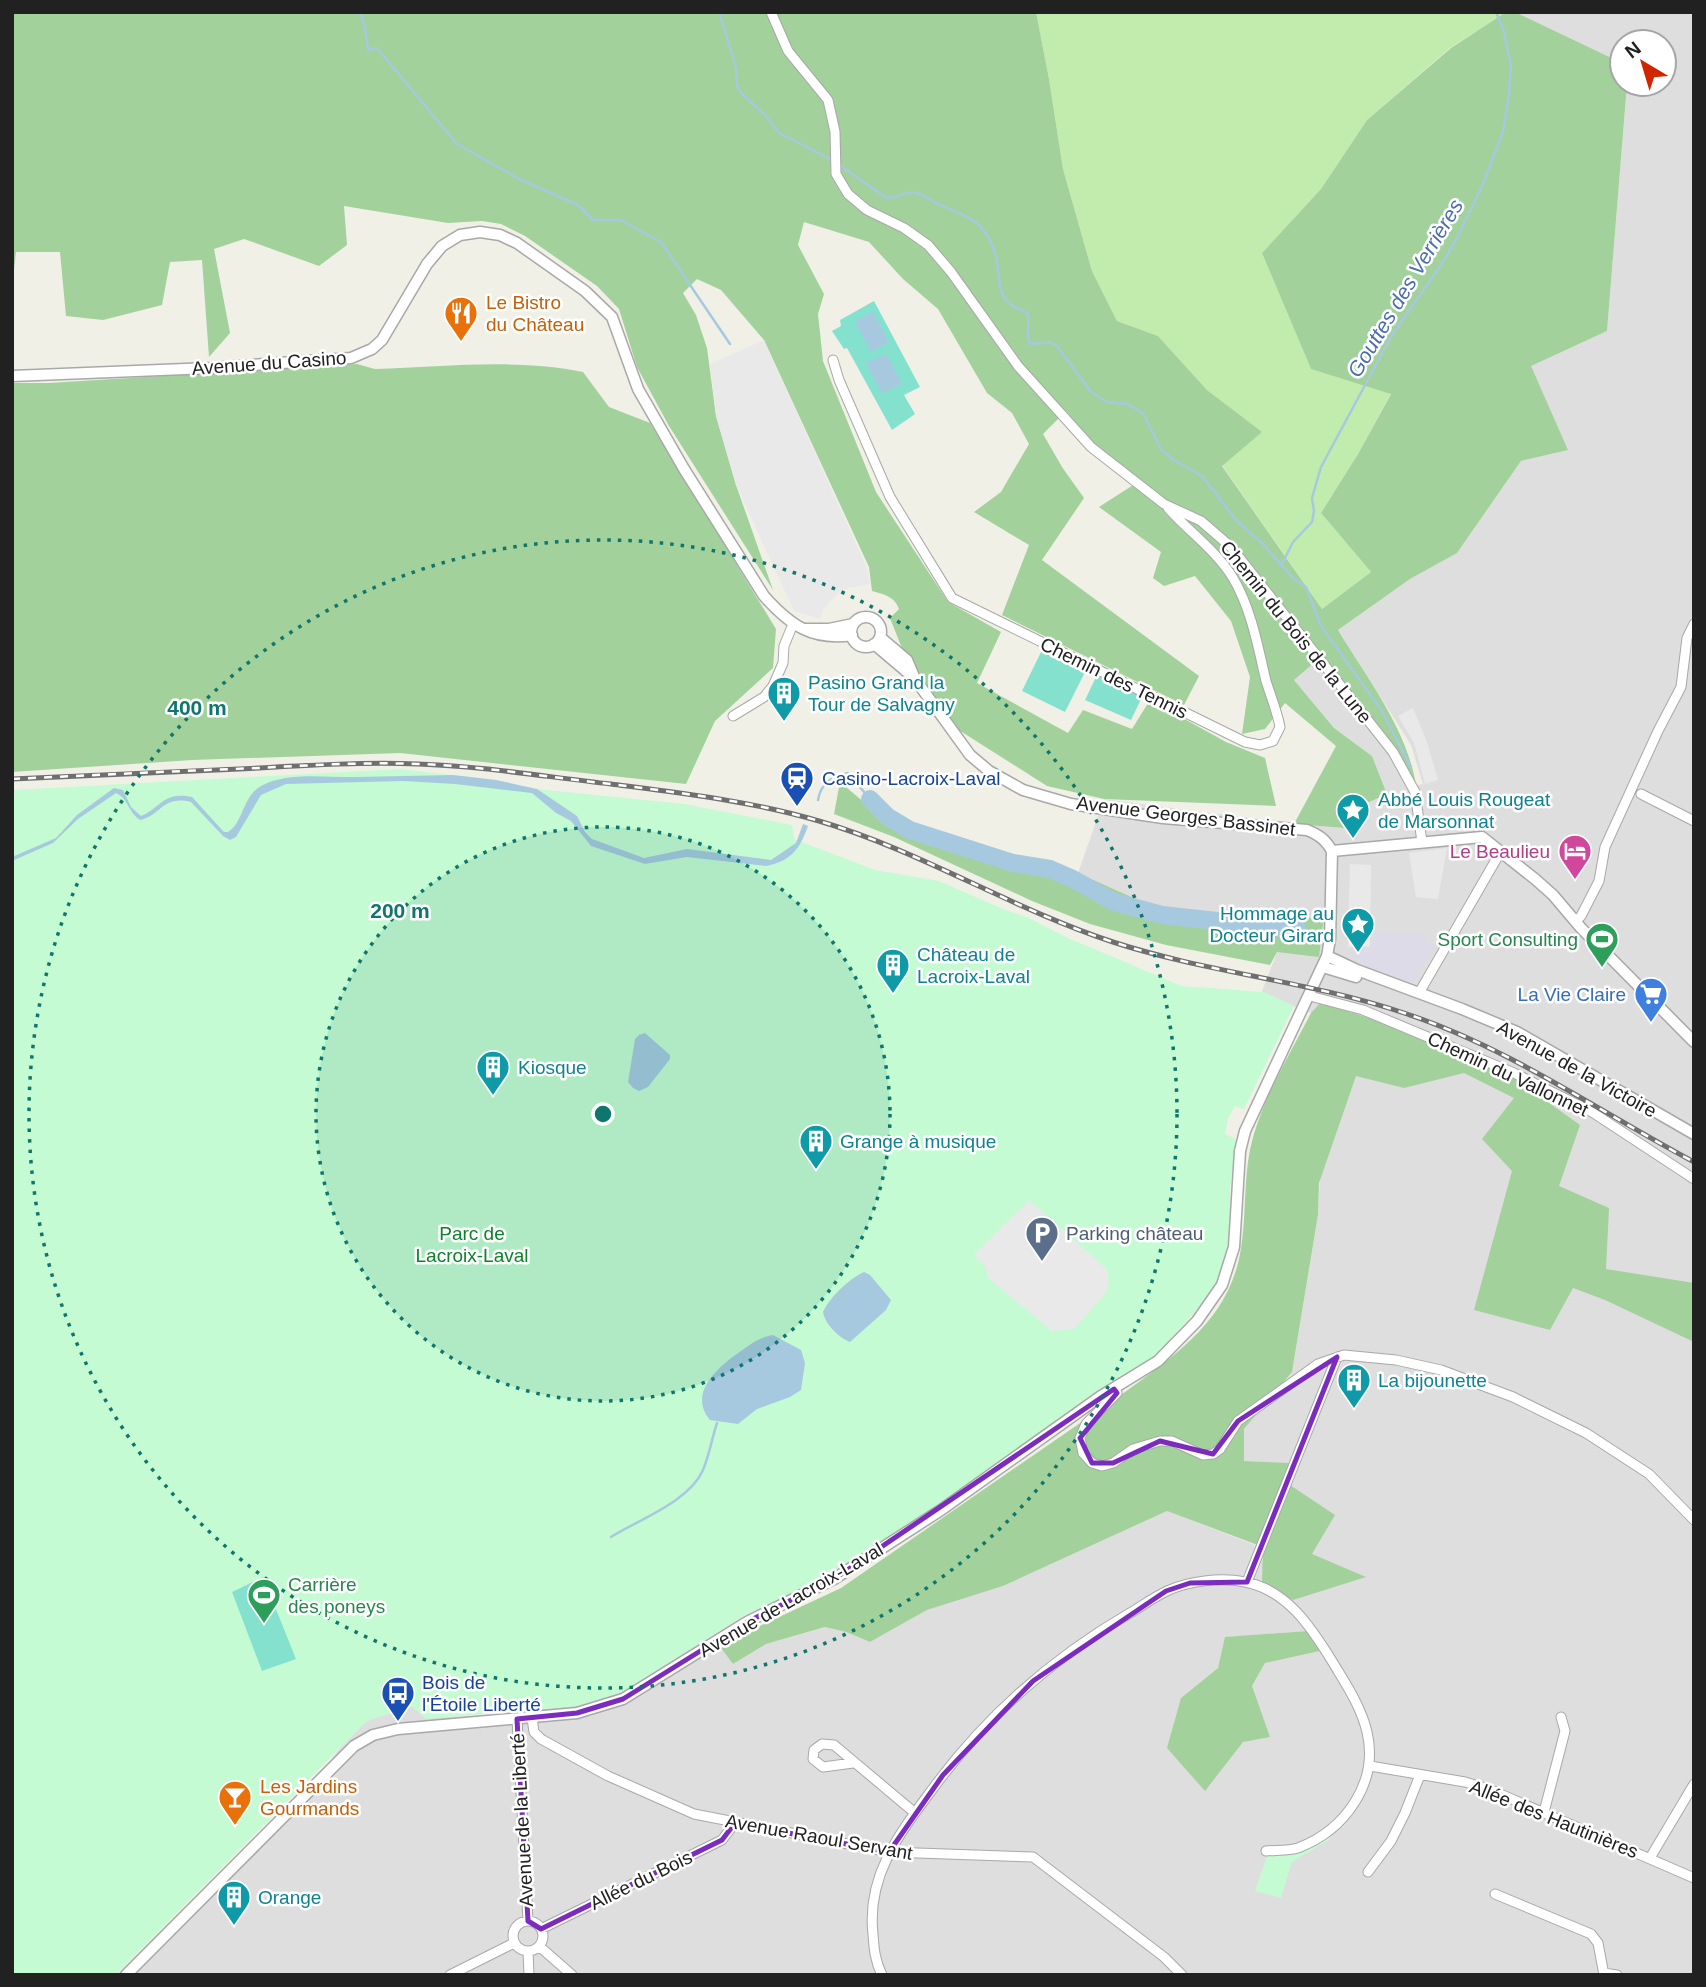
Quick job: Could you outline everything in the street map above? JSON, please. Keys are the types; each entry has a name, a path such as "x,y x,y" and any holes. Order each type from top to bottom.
{"street":[{"name":"Chemin du Bois de la Lune","path":"771,12 788,51 828,100 835,132 836,175 841,185 859,204 913,233 928,245 951,272 1018,366 1091,447 1164,503 1201,522 1231,547 1393,752 1415,792 1422,842"},
{"name":"Avenue du Casino","path":"12,376 210,368 351,358 372,349 382,340 427,264 442,246 460,235 480,232 500,235 517,243 562,274 611,317 638,389 673,452 764,596 780,615 805,629 853,629"},
{"name":"Chemin des Tennis","path":"833,360 839,380 890,497 954,599 1245,742 1260,745 1273,741 1280,727 1277,711 1252,624 1234,579 1206,543 1180,522 1164,503"},
{"path":"864,617 873,618 881,628 877,640 861,646 853,629 864,617"},
{"path":"733,716 764,697 773,686 783,663 784,646 793,624"},
{"path":"1576,921 1599,881 1605,846 1612,829 1681,687 1687,638 1694,624"},
{"name":"Avenue Georges Bassinet","path":"877,640 907,660 915,679 960,743 989,771 1023,790 1047,799 1163,818 1307,830 1319,835 1332,851"},
{"path":"1641,794 1694,821"},
{"path":"1332,851 1482,837 1537,880 1694,1042"},
{"name":"Avenue de Lacroix-Laval","path":"126,1975 354,1746 373,1735 398,1729 577,1713 623,1699 747,1622 834,1580 1158,1361 1198,1321 1222,1285 1234,1247 1240,1152 1245,1131 1325,962 1330,940 1332,851"},
{"path":"1419,993 1501,851"},
{"name":"Avenue de la Victoire","path":"1325,962 1403,991 1419,993 1517,1032 1694,1134"},
{"name":"Chemin du Vallonnet","path":"1310,996 1363,1010 1514,1073 1592,1112 1694,1179"},
{"path":"1114,1389 1117,1393 1086,1424 1080,1438 1083,1453 1091,1463 1102,1466 1113,1463 1133,1449 1160,1441 1179,1444 1203,1455 1213,1454 1220,1449 1238,1421 1318,1364 1336,1357 1355,1355 1430,1368 1513,1397 1586,1433 1649,1474 1694,1520"},
{"path":"1247,1582 1336,1357"},
{"path":"882,1975 876,1963 871,1921 875,1883 889,1853 943,1775 987,1724 1033,1681 1104,1628 1166,1591 1190,1583 1247,1582 1291,1605 1316,1634 1364,1720 1370,1766 1360,1793 1349,1812 1337,1824 1295,1849 1266,1851"},
{"path":"1544,1812 1565,1731 1561,1717"},
{"name":"Avenue Raoul Servant","path":"532,1718 534,1732 541,1739 608,1776 694,1814 889,1853 1033,1857 1125,1926 1182,1975"},
{"name":"Avenue de la Liberté","path":"517,1719 528,1921"},
{"path":"853,1763 915,1813"},
{"name":"Allée des Hautinières","path":"1370,1766 1465,1782 1491,1790 1694,1878"},
{"path":"1368,1872 1391,1841 1420,1775"},
{"path":"1650,1858 1694,1784"},
{"name":"Allée du Bois","path":"541,1929 722,1840 735,1823"},
{"path":"1495,1894 1591,1934 1598,1943 1604,1974 1617,1975"},
{"path":"523,1922 536,1923 541,1929 542,1938 539,1945 528,1951 514,1943 515,1928 523,1922"},
{"path":"450,1975 514,1943"},
{"path":"539,1945 572,1975"},
{"path":"528,1951 529,1975"}],"highlighted area":[{"path":"1337,1357 1247,1582 1190,1583 1166,1591 1033,1681 943,1775 889,1852 735,1823 722,1840 541,1929 528,1921 517,1719 577,1713 623,1699 747,1622 834,1579 1114,1389 1117,1393 1080,1438 1092,1463 1113,1463 1160,1441 1213,1454 1238,1421"}],"shaded area":[{"path":"1515,12 1694,12 1694,1975 116,1975 327,1765 389,1682 442,1717 495,1715 531,1709 714,1637 733,1664 766,1644 826,1627 870,1642 927,1610 1003,1586 1167,1511 1258,1546 1289,1464 1244,1461 1244,1429 1292,1372 1318,1216 1320,1176 1320,1003 1311,1013 1261,994 1277,952 1324,916 1272,925 1167,913 1078,873 1104,799 1294,824 1345,828 1343,814 1387,794 1372,756 1334,728 1294,680 1321,657 1413,786 1423,784 1411,745 1338,630 1410,579 1457,553 1521,461 1568,450 1530,366 1607,331 1626,98 1678,98 1678,28 1608,28 1608,56","holes":["1308,1631 1321,1651 1265,1663 1252,1686 1181,1698 1218,1668 1226,1637"]},
{"path":"874,301 920,387 904,395 915,414 892,430 847,348 844,349 832,331 841,326 840,320"},
{"path":"873,312 889,342 871,352 855,321"},
{"path":"764,340 867,568 870,584 848,588 837,594 823,610 820,619 794,611 736,485 716,416 710,364"},
{"path":"886,354 902,384 882,393 866,363"},
{"path":"1042,650 1085,672 1065,712 1022,691"},
{"path":"1097,675 1142,697 1131,720 1085,700"},
{"path":"1413,708 1438,780 1425,784 1414,743 1398,716"},
{"path":"453,775 496,780 537,789 577,816 592,839 644,858 687,849 771,860 796,843 803,824 808,826 793,853 775,864 766,866 687,857 645,864 591,846 571,821 556,813 532,793 403,781 286,784 261,795 236,837 230,840 191,802 174,801 140,820 116,793 78,819 53,843 12,861 12,857 56,838 77,815 114,788 123,790 131,807 141,816 168,798 192,797 224,832 228,832 237,823 255,791 283,778"},
{"path":"1447,848 1438,899 1416,897 1409,853"},
{"path":"1350,864 1371,865 1370,947 1348,947"},
{"path":"1372,932 1422,934 1435,947 1414,982 1363,966 1348,953 1353,948 1370,947"},
{"path":"645,1033 670,1055 670,1059 648,1087 639,1091 628,1082 635,1039"},
{"name":"Parking château","path":"1029,1200 1107,1269 1109,1283 1104,1296 1073,1329 1052,1331 987,1277 986,1267 974,1255"},
{"path":"864,1272 870,1275 891,1300 886,1310 850,1342 833,1330 823,1312 840,1289"},
{"path":"773,1335 801,1350 805,1363 801,1390 757,1409 738,1424 710,1420 702,1402 703,1393 712,1376 748,1346"},
{"name":"Carrière des poneys","path":"263,1577 296,1659 262,1671 232,1592"}],"green space":[{"path":"12,12 1036,12 1063,169 1092,271 1117,321 1158,336 1207,390 1262,432 1222,466 1322,609 1371,572 1321,513 1391,394 1311,369 1262,253 1321,189 1367,120 1451,48 1506,12 1515,12 1608,56 1608,98 1626,98 1607,331 1531,366 1568,450 1521,461 1457,553 1410,579 1338,630 1395,724 1411,764 1416,785 1321,657 1294,680 1334,728 1372,756 1387,794 1343,814 1345,828 1294,824 1336,746 1285,703 1265,729 1242,734 1250,677 1231,621 1195,576 1164,586 1153,578 1161,552 1099,507 1141,480 1095,445 1066,411 1043,434 1084,498 1042,560 1199,676 1184,705 1002,615 1029,545 974,512 1001,492 1029,444 1012,413 987,393 938,309 903,279 869,242 804,222 798,245 824,294 818,314 823,361 876,492 948,602 1001,632 977,683 1068,733 1083,710 1132,729 1150,700 1226,742 1265,758 1276,806 1104,799 1047,786 954,727 903,651 890,618 899,609 897,605 881,593 872,591 869,567 764,340 721,290 697,279 683,293 696,315 707,348 716,416 736,485 773,590 669,426 637,367 619,309 597,286 525,236 501,224 482,221 448,223 344,206 347,245 319,266 244,239 214,249 230,333 209,357 202,260 170,262 162,305 103,320 66,316 60,252 16,252 12,288"},
{"path":"1036,12 1506,12 1450,48 1367,120 1321,189 1262,253 1311,369 1391,393 1358,454 1321,513 1371,572 1322,609 1222,465 1261,432 1207,390 1158,336 1117,321 1092,271 1063,169"},
{"path":"357,364 375,369 506,364 583,372 609,407 650,423 776,629 773,668 715,721 686,784 400,753 192,760 12,772 12,383"},
{"name":"Parc de Lacroix-Laval","path":"400,769 496,780 537,789 685,804 792,825 794,839 875,870 939,881 1182,986 1264,992 1294,1006 1244,1109 1235,1106 1228,1119 1225,1134 1236,1139 1230,1190 1229,1247 1221,1273 1208,1297 1157,1354 905,1527 819,1581 745,1615 622,1692 579,1706 426,1719 413,1708 399,1705 391,1713 367,1721 115,1975 12,1975 12,790"},
{"path":"840,782 898,831 1018,869 1078,873 1167,913 1272,925 1324,915 1319,957 1277,952 1270,965 1166,945 1090,924 1032,901 894,837 834,814"},
{"path":"1320,1003 1379,1021 1514,1078 1580,1125 1559,1186 1609,1208 1606,1269 1694,1283 1694,1342 1573,1288 1550,1330 1474,1310 1512,1171 1482,1139 1514,1098 1464,1073 1404,1088 1356,1076 1319,1183 1318,1215 1292,1372 1244,1429 1244,1461 1289,1463 1284,1481 1335,1515 1312,1554 1366,1577 1293,1600 1262,1582 1263,1547 1167,1511 1003,1586 927,1610 870,1642 825,1627 766,1644 733,1664 721,1648 762,1625 841,1588 1125,1392 1166,1362 1202,1329 1228,1290 1237,1267 1242,1241 1248,1161 1261,1114 1311,1013"},
{"path":"1308,1631 1320,1651 1265,1663 1252,1686 1270,1737 1243,1742 1205,1791 1167,1748 1181,1698 1218,1668 1225,1637"},
{"path":"1325,1835 1330,1839 1292,1862 1281,1898 1255,1891 1268,1853"}],"waterway":[{"path":"360,12 368,50 377,48 457,144 519,179 578,205 593,220 620,220 661,242 730,344"},
{"path":"719,12 741,93 766,116 779,133 832,160"},
{"name":"Gouttes des Verrières","path":"1281,566 1293,542 1312,522 1312,498 1321,467 1392,335 1445,259 1483,184 1503,131 1509,95 1511,66 1504,32 1496,12"},
{"path":"838,164 885,197 912,192 919,194 978,224 994,249 1005,299 1027,313 1030,344 1050,342 1057,346 1091,392 1107,402 1128,404 1143,413 1161,449 1172,459 1202,476 1236,520 1264,545 1293,578 1306,587 1321,626 1382,711 1411,767"},
{"path":"818,800 828,782 848,773 870,799"},
{"path":"870,799 888,817 910,830 1013,863 1050,869 1114,902 1162,915 1298,930"},
{"path":"611,1537 662,1509 687,1491 703,1470 717,1423"}],"railway":[{"path":"12,779 338,764 418,764 490,769 611,784 768,808 857,833 1076,929 1113,942 1185,962 1368,1002 1442,1027 1480,1043 1552,1081 1694,1162"}],"place":[{"name":"Le Bistro du Château","path":"461,343"},
{"name":"Pasino Grand la Tour de Salvagny","path":"784,723"},
{"name":"Casino-Lacroix-Laval","path":"797,808"},
{"name":"Abbé Louis Rougeat de Marsonnat","path":"1353,840"},
{"name":"Le Beaulieu","path":"1575,881"},
{"name":"Hommage au Docteur Girard","path":"1358,954"},
{"name":"Sport Consulting","path":"1602,969"},
{"name":"Château de Lacroix-Laval","path":"893,995"},
{"name":"La Vie Claire","path":"1651,1024"},
{"name":"Kiosque","path":"493,1097"},
{"name":"Grange à musique","path":"816,1171"},
{"name":"Parking château","path":"1042,1263"},
{"name":"La bijounette","path":"1354,1410"},
{"name":"Carrière des poneys","path":"264,1625"},
{"name":"Bois de l'Étoile Liberté","path":"398,1723"},
{"name":"Les Jardins Gourmands","path":"235,1827"},
{"name":"Orange","path":"234,1927"}]}
